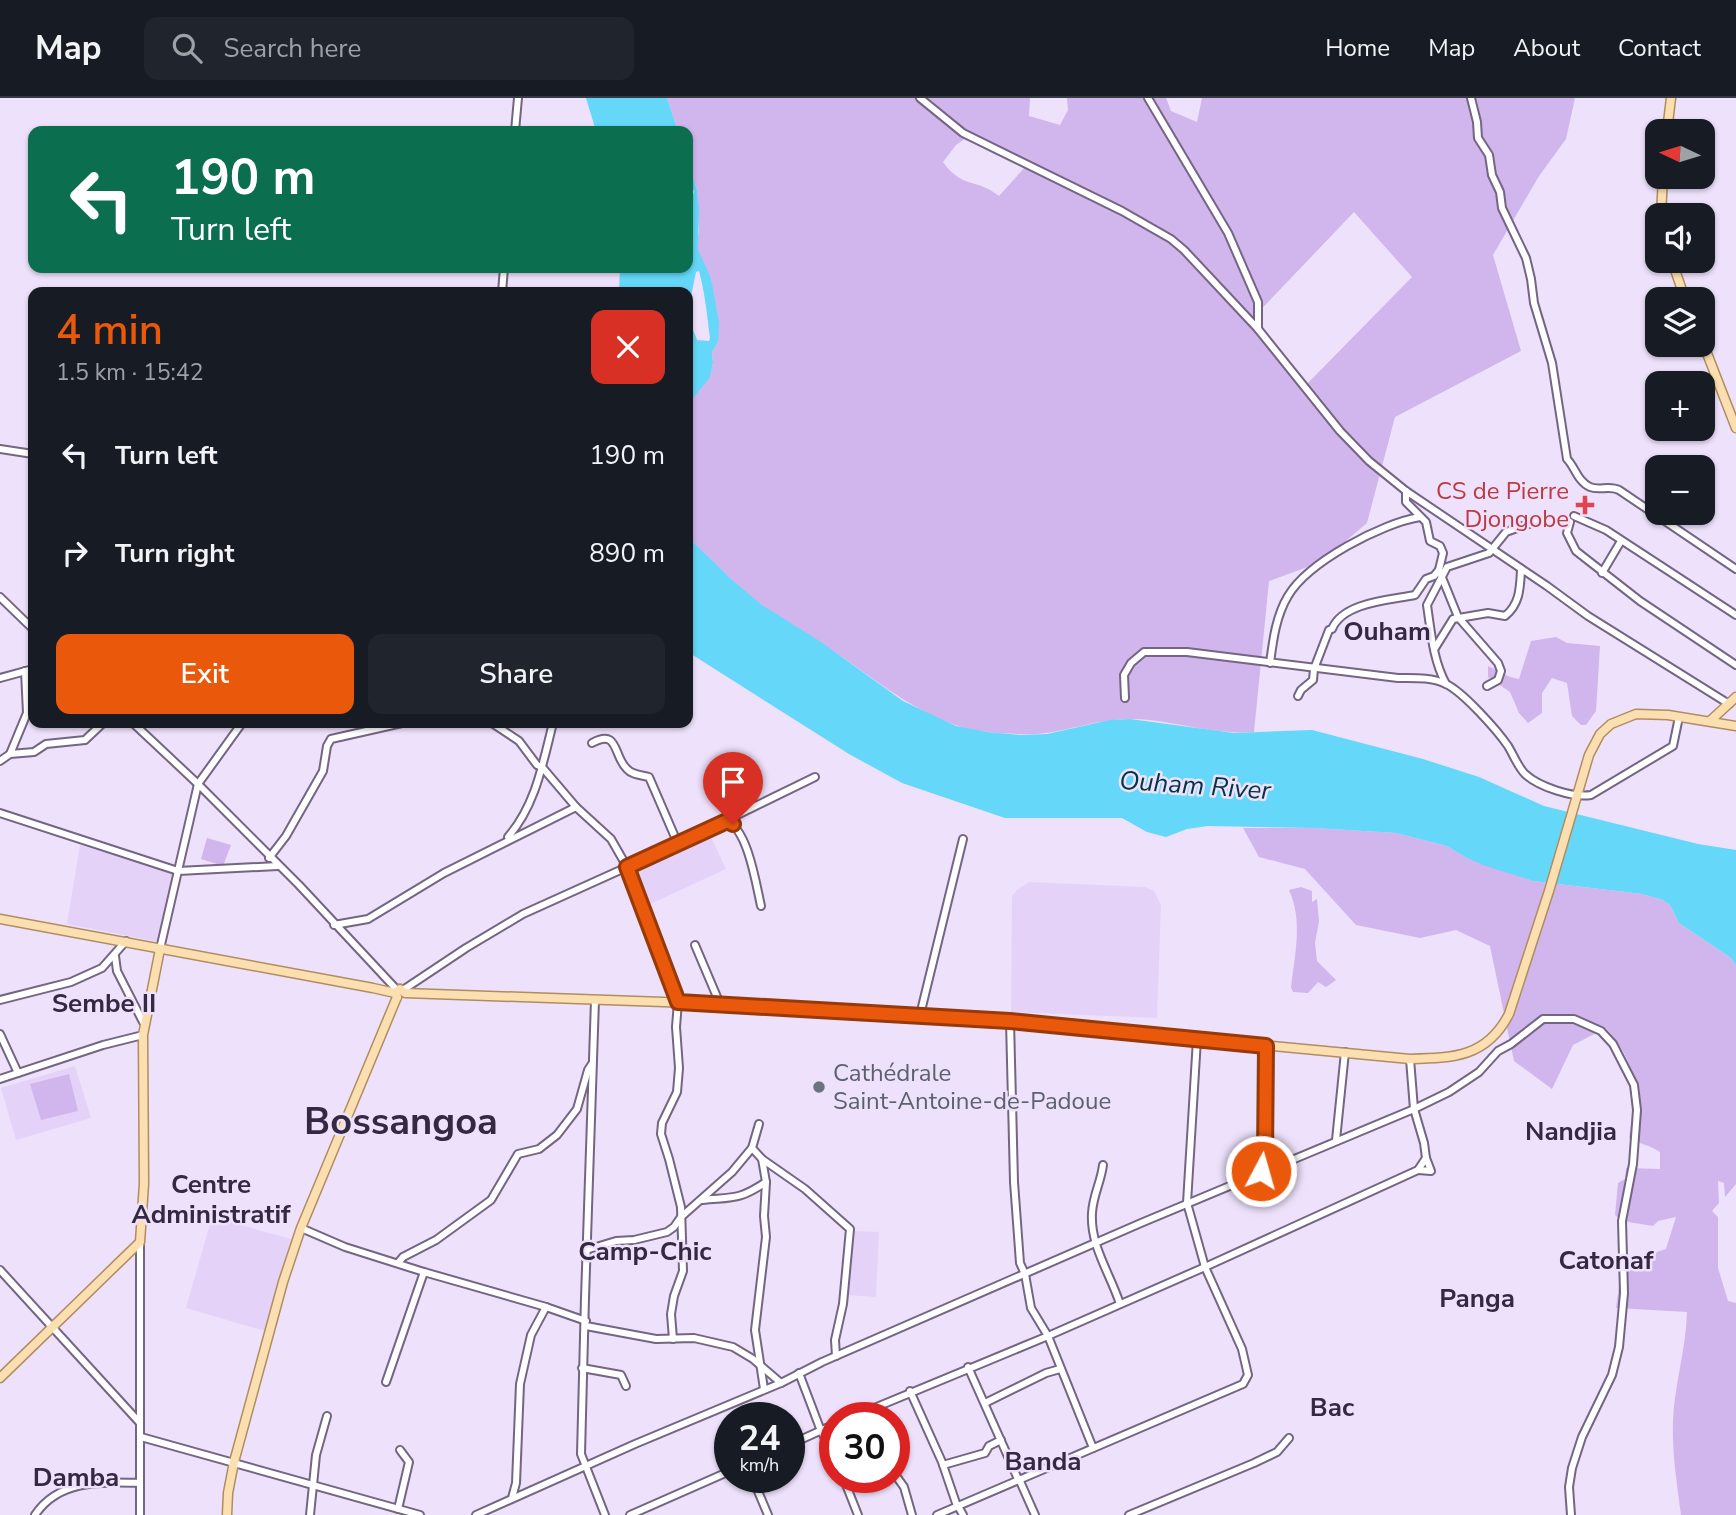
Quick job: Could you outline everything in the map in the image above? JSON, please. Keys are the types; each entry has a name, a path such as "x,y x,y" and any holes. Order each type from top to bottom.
{"main road":[{"path":"1668,119 1671,98"},
{"path":"1708,357 1736,428"},
{"path":"1710,722 1734,701"},
{"path":"0,919 399,993 678,1002 920,1015 1410,1059 1460,1055 1492,1039 1500,1031 1509,1014 1592,745 1611,724 1636,714 1679,717 1736,726"},
{"path":"0,1378 140,1242 144,1184 143,1031 160,949"},
{"path":"227,1515 234,1462 283,1282 301,1227 399,993"}],"street":[{"path":"515,126 518,98"},
{"path":"920,98 963,133 1122,211 1171,239 1258,329 1340,431 1369,461 1406,491 1588,616 1734,701"},
{"path":"1148,98 1228,233 1258,302 1258,329"},
{"path":"1471,98 1478,138 1489,155 1502,208 1526,258 1534,303 1552,363 1567,459 1575,467 1580,480 1591,488 1613,487 1736,569"},
{"path":"0,449 28,453"},
{"path":"1406,491 1406,502 1426,522 1430,541 1440,546 1443,553 1434,596 1427,605 1434,649 1446,684"},
{"path":"1270,663 1280,611 1298,583 1356,541 1405,520 1420,517"},
{"path":"1736,615 1606,530 1572,519 1567,533 1576,551 1640,601 1736,665"},
{"path":"1298,696 1313,680 1314,669 1329,630 1359,605 1415,595 1426,579 1447,567 1489,554 1506,532 1537,521"},
{"path":"1602,573 1621,541"},
{"path":"1434,649 1453,619 1488,613 1504,616 1513,610 1519,596 1521,570"},
{"path":"1440,573 1458,617 1498,663 1501,671 1498,680 1487,686"},
{"path":"0,597 28,624"},
{"path":"1125,698 1124,674 1131,663 1144,652 1187,652 1314,669 1398,678 1425,678 1446,684 1460,693 1505,742 1525,774 1576,797 1591,795 1673,746 1679,717"},
{"path":"0,678 28,670"},
{"path":"10,754 27,713 28,692"},
{"path":"0,761 10,754 34,751 46,744 85,740 98,728"},
{"path":"137,728 198,784 299,886 399,993 523,914 678,844 815,777"},
{"path":"160,949 198,784 238,728"},
{"path":"270,858 286,836 323,771 331,739 379,728"},
{"path":"500,728 519,741 576,807 611,838 627,867 678,1002 677,1092 662,1124 660,1135 670,1159 681,1207 683,1271 670,1314 673,1339"},
{"path":"504,841 520,822 535,791 553,728"},
{"path":"592,743 601,738 609,739 614,744 620,762 629,772 649,777 653,781 678,844"},
{"path":"334,925 368,919 444,873 576,807"},
{"path":"0,813 178,871 278,866"},
{"path":"727,821 733,824 749,854 761,906"},
{"path":"920,1015 963,838"},
{"path":"0,1000 71,982 102,968 126,942"},
{"path":"695,945 720,1004"},
{"path":"0,1079 143,1031 143,1019 117,971 115,956"},
{"path":"595,1000 580,1437 584,1467 605,1515"},
{"path":"476,1515 1261,1171 1414,1109 1449,1092 1479,1072 1498,1051 1543,1019 1573,1019 1601,1031 1613,1044 1634,1085 1637,1110 1633,1164 1622,1221 1624,1293 1619,1348 1612,1375 1582,1437 1572,1468 1569,1487 1571,1515"},
{"path":"1010,1021 1018,1248 1031,1308 1048,1336 1093,1448"},
{"path":"0,1034 18,1073"},
{"path":"937,1515 1243,1384 1248,1375 1242,1349 1205,1268 1188,1203 1198,1039"},
{"path":"1492,1039 1498,1045 1498,1051"},
{"path":"1261,1171 1265,1156 1266,1046"},
{"path":"1336,1140 1345,1052"},
{"path":"889,1402 1205,1268 1418,1170 1431,1171 1414,1109 1410,1059"},
{"path":"398,1263 403,1257 436,1240 491,1200 518,1154 539,1149 557,1135 577,1109 588,1070 592,1065"},
{"path":"586,1250 615,1241 634,1240 667,1232 732,1172 752,1148 759,1124"},
{"path":"752,1148 762,1159 805,1189 850,1229 843,1304 835,1340 836,1356"},
{"path":"1265,1156 1273,1167"},
{"path":"1418,1170 1426,1158"},
{"path":"762,1159 766,1182 766,1237 755,1330 764,1388"},
{"path":"1103,1165 1092,1214 1095,1244 1119,1304"},
{"path":"703,1200 734,1199 766,1182"},
{"path":"301,1227 345,1247 545,1307 586,1323 656,1339 694,1338 733,1347 781,1383"},
{"path":"140,1242 140,1515"},
{"path":"0,1270 140,1424"},
{"path":"386,1382 424,1272"},
{"path":"512,1498 516,1483 520,1384 531,1335 545,1307"},
{"path":"968,1367 1035,1515"},
{"path":"582,1368 621,1375 626,1386"},
{"path":"985,1403 1046,1373 1060,1369"},
{"path":"799,1373 819,1425"},
{"path":"911,1391 963,1515"},
{"path":"310,1515 311,1484 327,1416"},
{"path":"141,1437 420,1515"},
{"path":"1129,1515 1277,1452 1289,1438"},
{"path":"943,1465 985,1453 989,1446 1001,1440"},
{"path":"398,1508 409,1462 400,1450"},
{"path":"630,1515 714,1478"},
{"path":"35,1515 41,1506 63,1491 96,1481 140,1483"},
{"path":"759,1493 768,1515"},
{"path":"849,1493 858,1515"},
{"path":"906,1493 912,1515"}],"shaded area":[{"path":"667,98 1030,98 1029,116 1060,125 1068,110 1067,98 1166,98 1171,111 1197,122 1202,98 1575,98 1566,139 1539,176 1493,255 1521,351 1395,417 1367,523 1321,562 1269,581 1254,732 1222,731 1133,719 1104,721 1033,734 986,732 955,725 883,686 742,590 693,542 693,398 710,376 712,352 718,342 711,278 700,258 696,243 699,232 697,190 693,178 693,126 676,126","holes":["966,138 1027,166 999,196 991,190 963,180 943,162 956,145","1354,212 1412,277 1307,384 1251,320"]},
{"path":"1556,637 1567,643 1600,646 1596,711 1586,725 1581,725 1572,716 1567,683 1552,678 1542,693 1542,713 1528,723 1519,713 1510,692 1488,677 1488,666 1519,679 1531,641"},
{"path":"1243,828 1315,828 1396,833 1447,846 1465,857 1533,881 1642,894 1670,905 1679,923 1731,958 1736,966 1736,1184 1725,1197 1724,1183 1718,1181 1719,1203 1712,1211 1718,1217 1718,1268 1728,1301 1736,1303 1736,1515 1681,1515 1673,1422 1687,1312 1616,1308 1623,1257 1635,1259 1666,1249 1676,1217 1658,1221 1653,1226 1622,1221 1615,1215 1618,1183 1625,1179 1626,1168 1660,1169 1660,1152 1629,1138 1632,1118 1641,1114 1631,1068 1614,1038 1606,1028 1573,1045 1552,1089 1514,1061 1490,946 1456,930 1420,938 1356,925 1305,869 1259,857"},
{"path":"709,833 726,869 646,906 630,869"},
{"path":"207,838 231,845 223,866 201,859"},
{"path":"80,845 175,873 159,942 67,924"},
{"path":"1029,882 1145,887 1154,891 1161,905 1157,1018 1011,1012 1012,896"},
{"path":"1301,887 1312,891 1312,902 1317,899 1317,961 1336,980 1326,987 1318,982 1308,993 1293,992 1291,987 1297,925 1289,890"},
{"path":"75,1066 91,1118 16,1140 1,1088"},
{"path":"69,1074 78,1111 41,1120 30,1084"},
{"path":"212,1217 291,1239 265,1331 186,1308"},
{"path":"852,1231 879,1232 876,1297 848,1295"}],"water":[{"path":"586,98 667,98 676,126 594,126"},
{"path":"693,178 699,210 698,250 711,278 719,323 718,342 712,352 710,377 693,399 693,331 697,340 709,341 710,338 699,271 696,272 693,288 619,287 620,273 693,273"},
{"name":"Ouham River","path":"693,542 762,605 821,642 903,701 956,726 1021,735 1047,734 1110,720 1130,719 1234,733 1312,730 1423,759 1479,777 1544,806 1698,844 1736,850 1736,966 1731,958 1679,923 1670,905 1663,900 1642,894 1533,881 1483,865 1447,846 1396,833 1208,826 1187,829 1166,837 1147,832 1122,818 1005,818 902,783 849,754 693,655"}],"place":[{"name":"CS de Pierre Djongobe","path":"1585,505"},
{"name":"Cathédrale Saint-Antoine-de-Padoue","path":"819,1087"}],"district":[{"name":"Ouham","path":"1387,631"},
{"name":"Sembe II","path":"104,1003"},
{"name":"Bossangoa","path":"401,1121"},
{"name":"Nandjia","path":"1571,1131"},
{"name":"Centre Administratif","path":"211,1199"},
{"name":"Camp-Chic","path":"645,1251"},
{"name":"Catonaf","path":"1606,1260"},
{"name":"Panga","path":"1477,1298"},
{"name":"Bac","path":"1332,1407"},
{"name":"Banda","path":"1043,1461"},
{"name":"Damba","path":"76,1477"}],"route":[{"path":"733,824 727,821 627,867 678,1002 1010,1021 1266,1046 1265,1159 1261,1171"}]}
